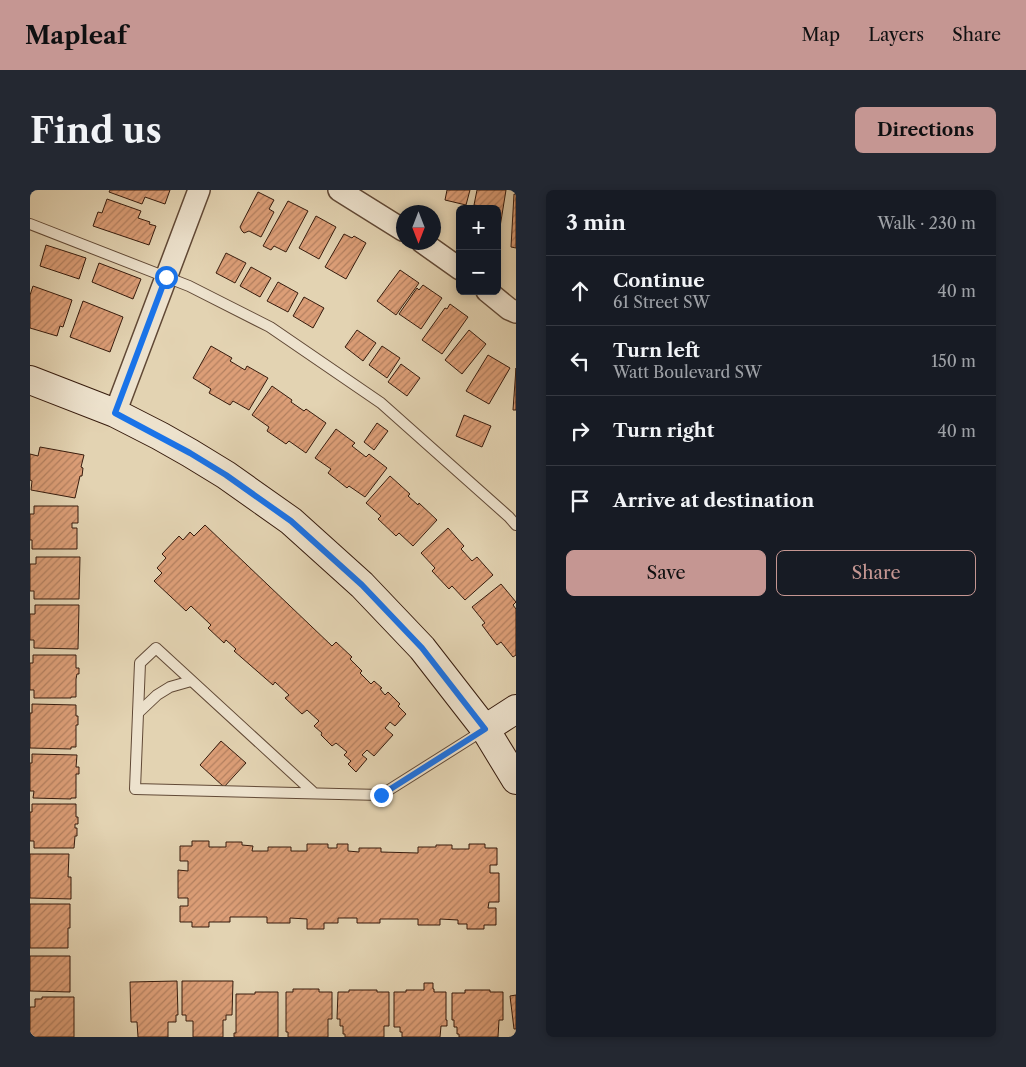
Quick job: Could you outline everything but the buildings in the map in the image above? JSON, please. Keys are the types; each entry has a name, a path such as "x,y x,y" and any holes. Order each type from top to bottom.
{"street":[{"path":"115,413 199,190"},
{"path":"339,190 396,225"},
{"path":"433,250 456,266"},
{"path":"492,295 509,309 516,312"},
{"path":"30,380 115,413 190,453 226,475 291,521 362,585 422,648 485,729 516,780"},
{"path":"485,729 516,709"}],"lane":[{"path":"30,224 189,286 270,327 381,403 514,518"},
{"path":"314,793 156,648 140,664 135,790 381,795 485,729"},
{"path":"138,713 157,695 170,687 191,681"}],"route":[{"path":"166,277 115,413 160,436 226,475 291,521 362,585 422,648 485,729 381,795"}]}
